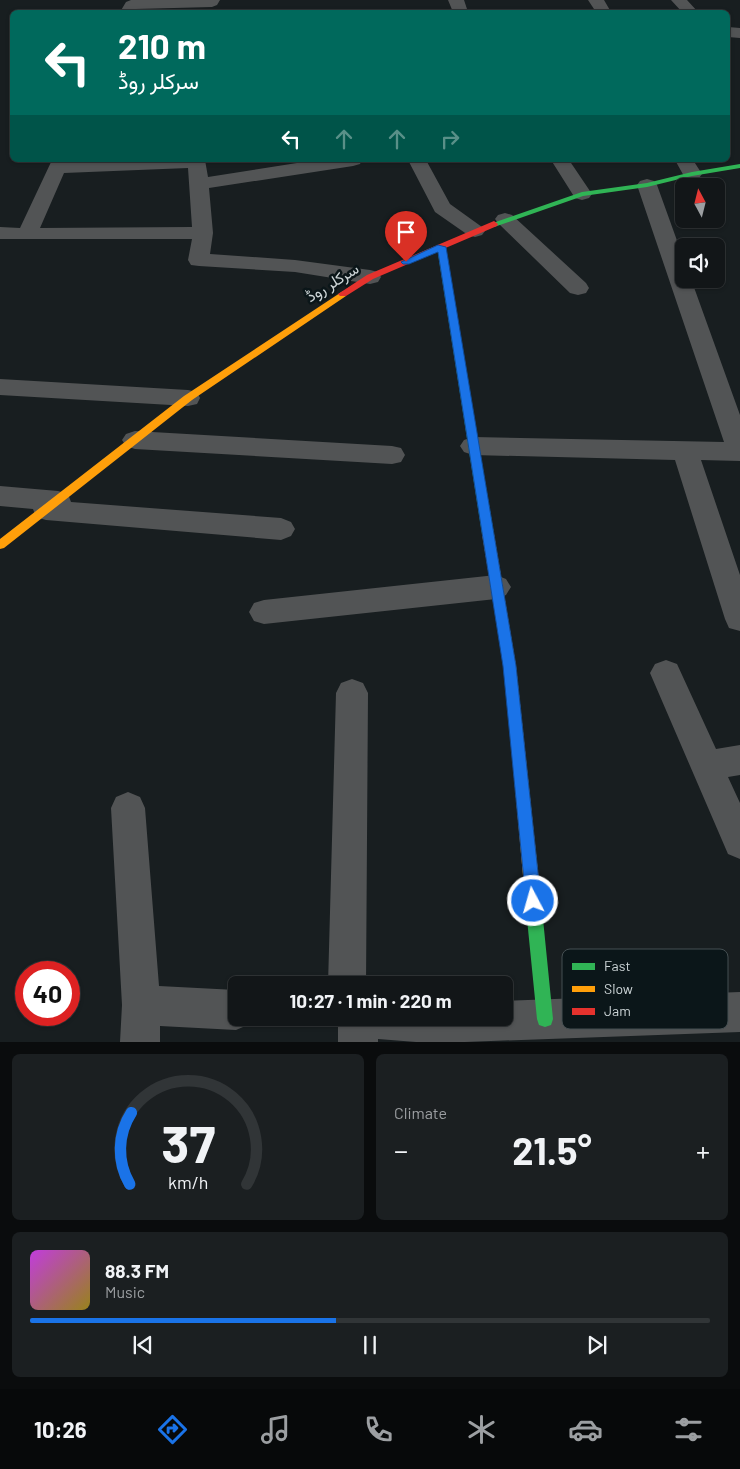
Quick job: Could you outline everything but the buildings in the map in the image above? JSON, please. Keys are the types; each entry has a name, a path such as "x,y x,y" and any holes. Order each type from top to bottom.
{"main road":[{"name":"سرکلر روڈ","path":"0,546 188,398 310,315 370,277 505,219 582,194 647,185 688,167 740,166"},
{"path":"441,247 510,666 545,1019"}],"street":[{"path":"128,10 131,5 212,2 212,0"},
{"path":"679,0 688,10"},
{"path":"27,234 59,164 196,162 203,233 199,260 295,266 370,277"},
{"path":"199,184 286,165 326,162"},
{"path":"417,162 442,208 475,231"},
{"path":"561,162 582,194"},
{"path":"473,446 740,451 729,386 647,185"},
{"path":"505,219 578,288"},
{"path":"0,233 203,233"},
{"path":"0,387 188,398"},
{"path":"135,440 392,455"},
{"path":"685,450 740,619"},
{"path":"0,496 52,505 281,529"},
{"path":"264,612 496,587"},
{"path":"666,673 740,842"},
{"path":"347,976 352,693"},
{"path":"707,765 740,760"},
{"path":"128,808 140,1023 228,1011"},
{"path":"439,1026 453,1032 545,1019 562,1018"},
{"path":"357,1026 358,1042"}],"traffic: fast":[{"path":"494,224 582,194 647,185 692,174 740,166"},
{"path":"441,247 488,534"},
{"path":"534,909 545,1019"}],"traffic: slow":[{"path":"0,545 188,398 343,294"},
{"path":"488,534 510,666 534,909"}],"traffic: jam":[{"path":"343,294 370,277 494,224"}],"route":[{"path":"406,262 441,247 510,666 533,901"}]}
